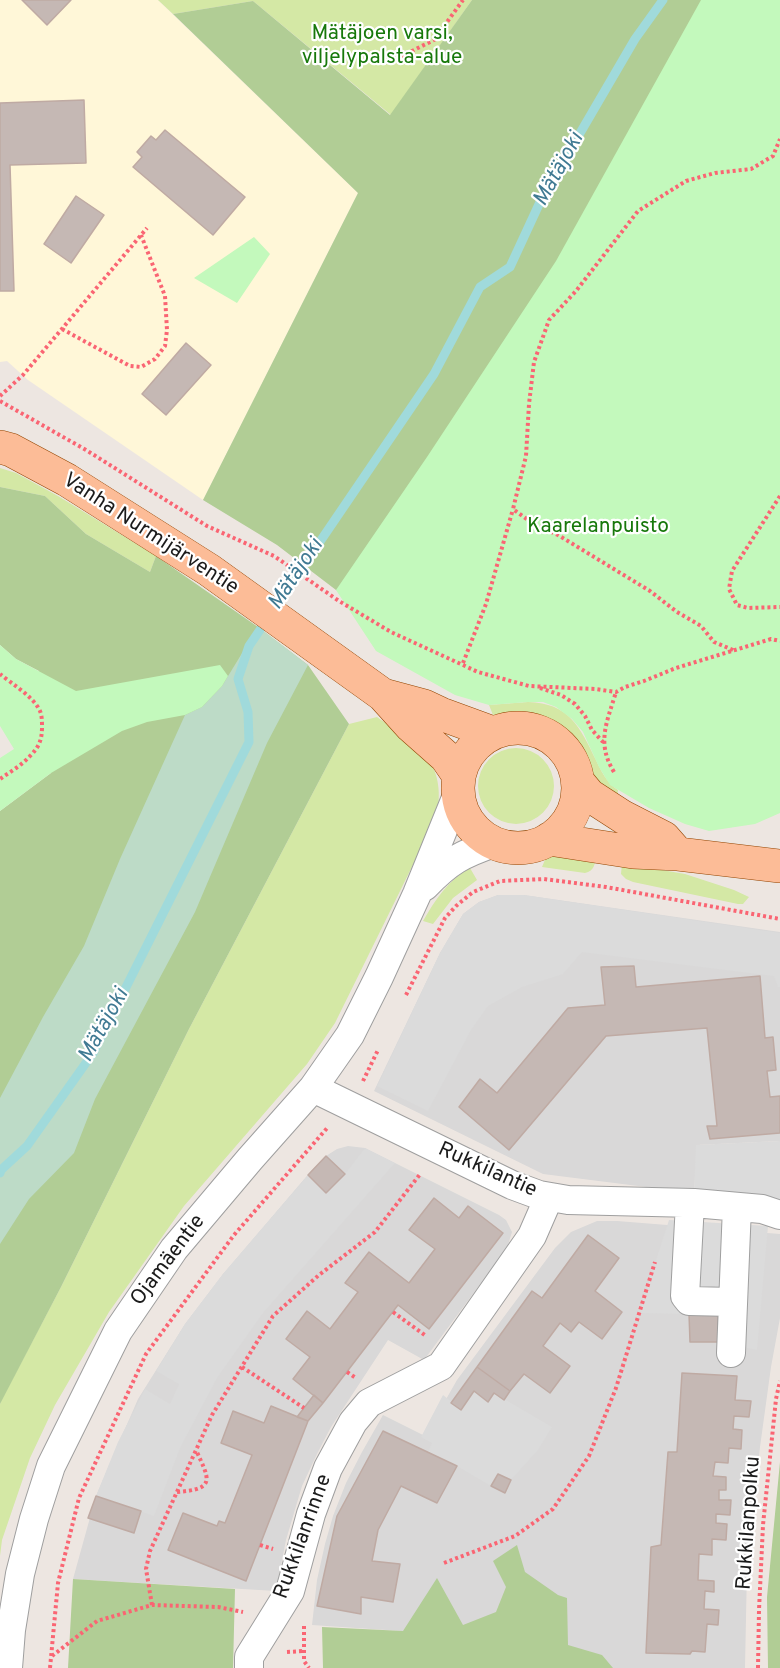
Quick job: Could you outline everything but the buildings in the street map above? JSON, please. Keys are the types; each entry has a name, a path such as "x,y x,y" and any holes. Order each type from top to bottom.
{"main road":[{"name":"Vanha Nurmijärventie","path":"0,447 11,450 67,480 209,570 383,695 411,726 446,757 459,785"},
{"name":"Vanha Nurmijärventie","path":"383,695 424,706 493,733"},
{"path":"509,728 525,728 542,732 556,740 567,752 575,767 579,783 574,809 560,831 537,845 522,848 494,843 481,835 470,823 462,809 459,785 465,758 477,743 493,733 509,728"},
{"path":"579,783 589,795 623,817 664,838 678,854"},
{"path":"549,839 633,852 678,854 780,866"}],"street":[{"name":"Ojamäentie","path":"8,1668 11,1630 20,1574 40,1498 51,1466 118,1331 174,1249 314,1088 350,1035 417,894 459,785"},
{"name":"Ojamäentie","path":"417,894 442,868 463,855 494,843"},
{"name":"Rukkilantie","path":"314,1088 513,1185 539,1195 568,1200 690,1203 762,1209 780,1215"},
{"name":"Rukkilanrinne","path":"249,1668 249,1657 290,1591 311,1514 328,1468 353,1422 369,1403 441,1366 532,1236 549,1197"},
{"path":"690,1203 685,1296 689,1301 733,1302"},
{"path":"731,1353 737,1207"}],"path":[{"path":"390,62 434,40 463,0"},
{"path":"463,663 486,604 513,509 526,456 534,363 549,320 576,291 638,211 686,181 715,173 751,169 773,156 780,139"},
{"path":"147,228 23,375 0,398 207,526 274,556 339,601 392,632 463,663 478,672 530,686 616,692 676,668 771,639 780,641"},
{"path":"62,329 130,366 141,367 155,359 165,346 167,330 165,296 141,236"},
{"path":"780,496 732,571 729,589 737,605 748,608 780,607"},
{"path":"513,509 532,523 558,535 650,591 700,626 714,642 734,651"},
{"path":"0,674 38,707 42,716 42,739 39,747 28,759 0,779"},
{"path":"537,687 561,695 575,704 603,742"},
{"path":"402,1004 446,918 473,892 500,881 544,879 606,887 780,919"},
{"path":"50,1668 58,1583 79,1498 146,1354 234,1235 325,1130 350,1106 381,1045"},
{"path":"152,1605 146,1569 150,1551 212,1415 273,1316 375,1232 422,1172"},
{"path":"444,1563 515,1536 553,1509 589,1456 616,1388 656,1261"},
{"path":"393,1312 407,1322"},
{"path":"242,1367 304,1408"},
{"name":"Rukkilanpolku","path":"758,1668 763,1525 776,1399 780,1381"},
{"path":"177,1492 196,1491 204,1487 206,1469 196,1450"},
{"path":"51,1656 97,1621 152,1605 218,1607 272,1619"},
{"path":"304,1617 304,1661 309,1668"}],"shaded area":[{"path":"0,0 158,0 358,193 203,500 28,380 7,361 0,362"},
{"path":"498,895 524,895 780,932 780,1141 697,1145 694,1193 543,1174 374,1091 440,953 463,914 479,902"},
{"path":"498,895 524,895 780,933 780,987 774,976 582,952 563,974 522,987 488,1006 471,1030 428,1111 377,1086 440,953 463,914 479,902"},
{"path":"780,1141 780,1201 694,1193 696,1145"},
{"path":"348,1146 365,1148 499,1215 506,1220 512,1232 507,1248 424,1360 388,1340 331,1427 302,1486 286,1540 276,1591 73,1579 96,1496 138,1399 185,1324 223,1274 312,1170 326,1156 337,1149"},
{"path":"365,1148 395,1163 263,1313 217,1378 180,1448 154,1516 96,1496 118,1442 145,1389 170,1404 179,1384 156,1371 185,1324 223,1274 308,1175 327,1193"},
{"path":"669,1220 768,1226 757,1350 718,1342 689,1314 639,1313"},
{"path":"597,1221 780,1234 780,1318 760,1447 747,1568 745,1668 430,1668 431,1633 312,1625 317,1580 333,1516 346,1483 383,1415 425,1436 457,1380 555,1248 571,1232"},
{"path":"474,1391 488,1401 494,1393 552,1427 538,1450 511,1480 498,1474 491,1486 428,1452 432,1443 421,1437 443,1395 461,1409"}],"green space":[{"name":"Mätäjoen varsi, viljelypalsta-alue","path":"158,0 472,0 391,115 253,1 173,14"},
{"path":"472,0 780,0 355,597 336,590 277,545 203,500 358,193 173,14 253,1 390,115"},
{"name":"Kaarelanpuisto","path":"701,0 780,0 780,813 755,824 709,831 685,824 649,808 610,785 583,732 572,719 556,707 543,702 489,705 455,695 376,651 336,590 556,261"},
{"path":"254,237 270,254 237,303 194,278"},
{"path":"0,468 16,473 58,496 156,556 150,572 86,534 45,496 0,487"},
{"path":"0,487 45,496 86,534 150,572 156,556 308,665 349,724 189,1029 61,1287 0,1404 0,811 51,773 39,671 16,659 0,645"},
{"path":"258,627 308,665 267,743 195,912 95,1099 74,1153 29,1199 0,1244 0,1098 84,946 120,859 185,715 202,707 222,686"},
{"path":"0,645 16,659 76,691 220,665 228,676 222,686 202,707 185,715 147,722 122,731 51,773 0,811 0,758 14,749 0,726"},
{"path":"528,702 554,707 571,719 584,737 605,776 618,790 617,802 592,775 582,752 568,731 549,719 531,712 518,711 493,715 489,705"},
{"path":"377,717 417,746 426,756 438,781 437,816 335,1023 307,1064 184,1206 109,1312 55,1405 30,1458 2,1540 0,1556 0,1404 2,1399 61,1287 189,1029 349,724"},
{"path":"516,748 530,751 543,759 551,772 554,786 551,800 543,813 530,821 516,824 502,821 489,813 481,800 478,786 481,772 489,759 502,751"},
{"path":"547,855 596,857 592,869 585,873 542,867"},
{"path":"622,863 685,874 749,897 743,904 738,904 633,882 621,874"},
{"path":"470,868 477,880 453,898 433,924 423,921 443,891 455,878"},
{"path":"780,1462 780,1668 768,1668 767,1597"},
{"path":"517,1545 525,1572 558,1595 567,1598 568,1645 602,1655 613,1668 323,1668 322,1627 403,1631 437,1578 463,1625 496,1612 506,1587 493,1561"},
{"path":"73,1579 235,1589 233,1668 68,1668"}],"waterway":[{"name":"Mätäjoki","path":"0,1173 27,1146 93,1053 249,742 248,712 238,679 249,646 434,374 480,287 510,267 541,200 635,39 663,0"}]}
